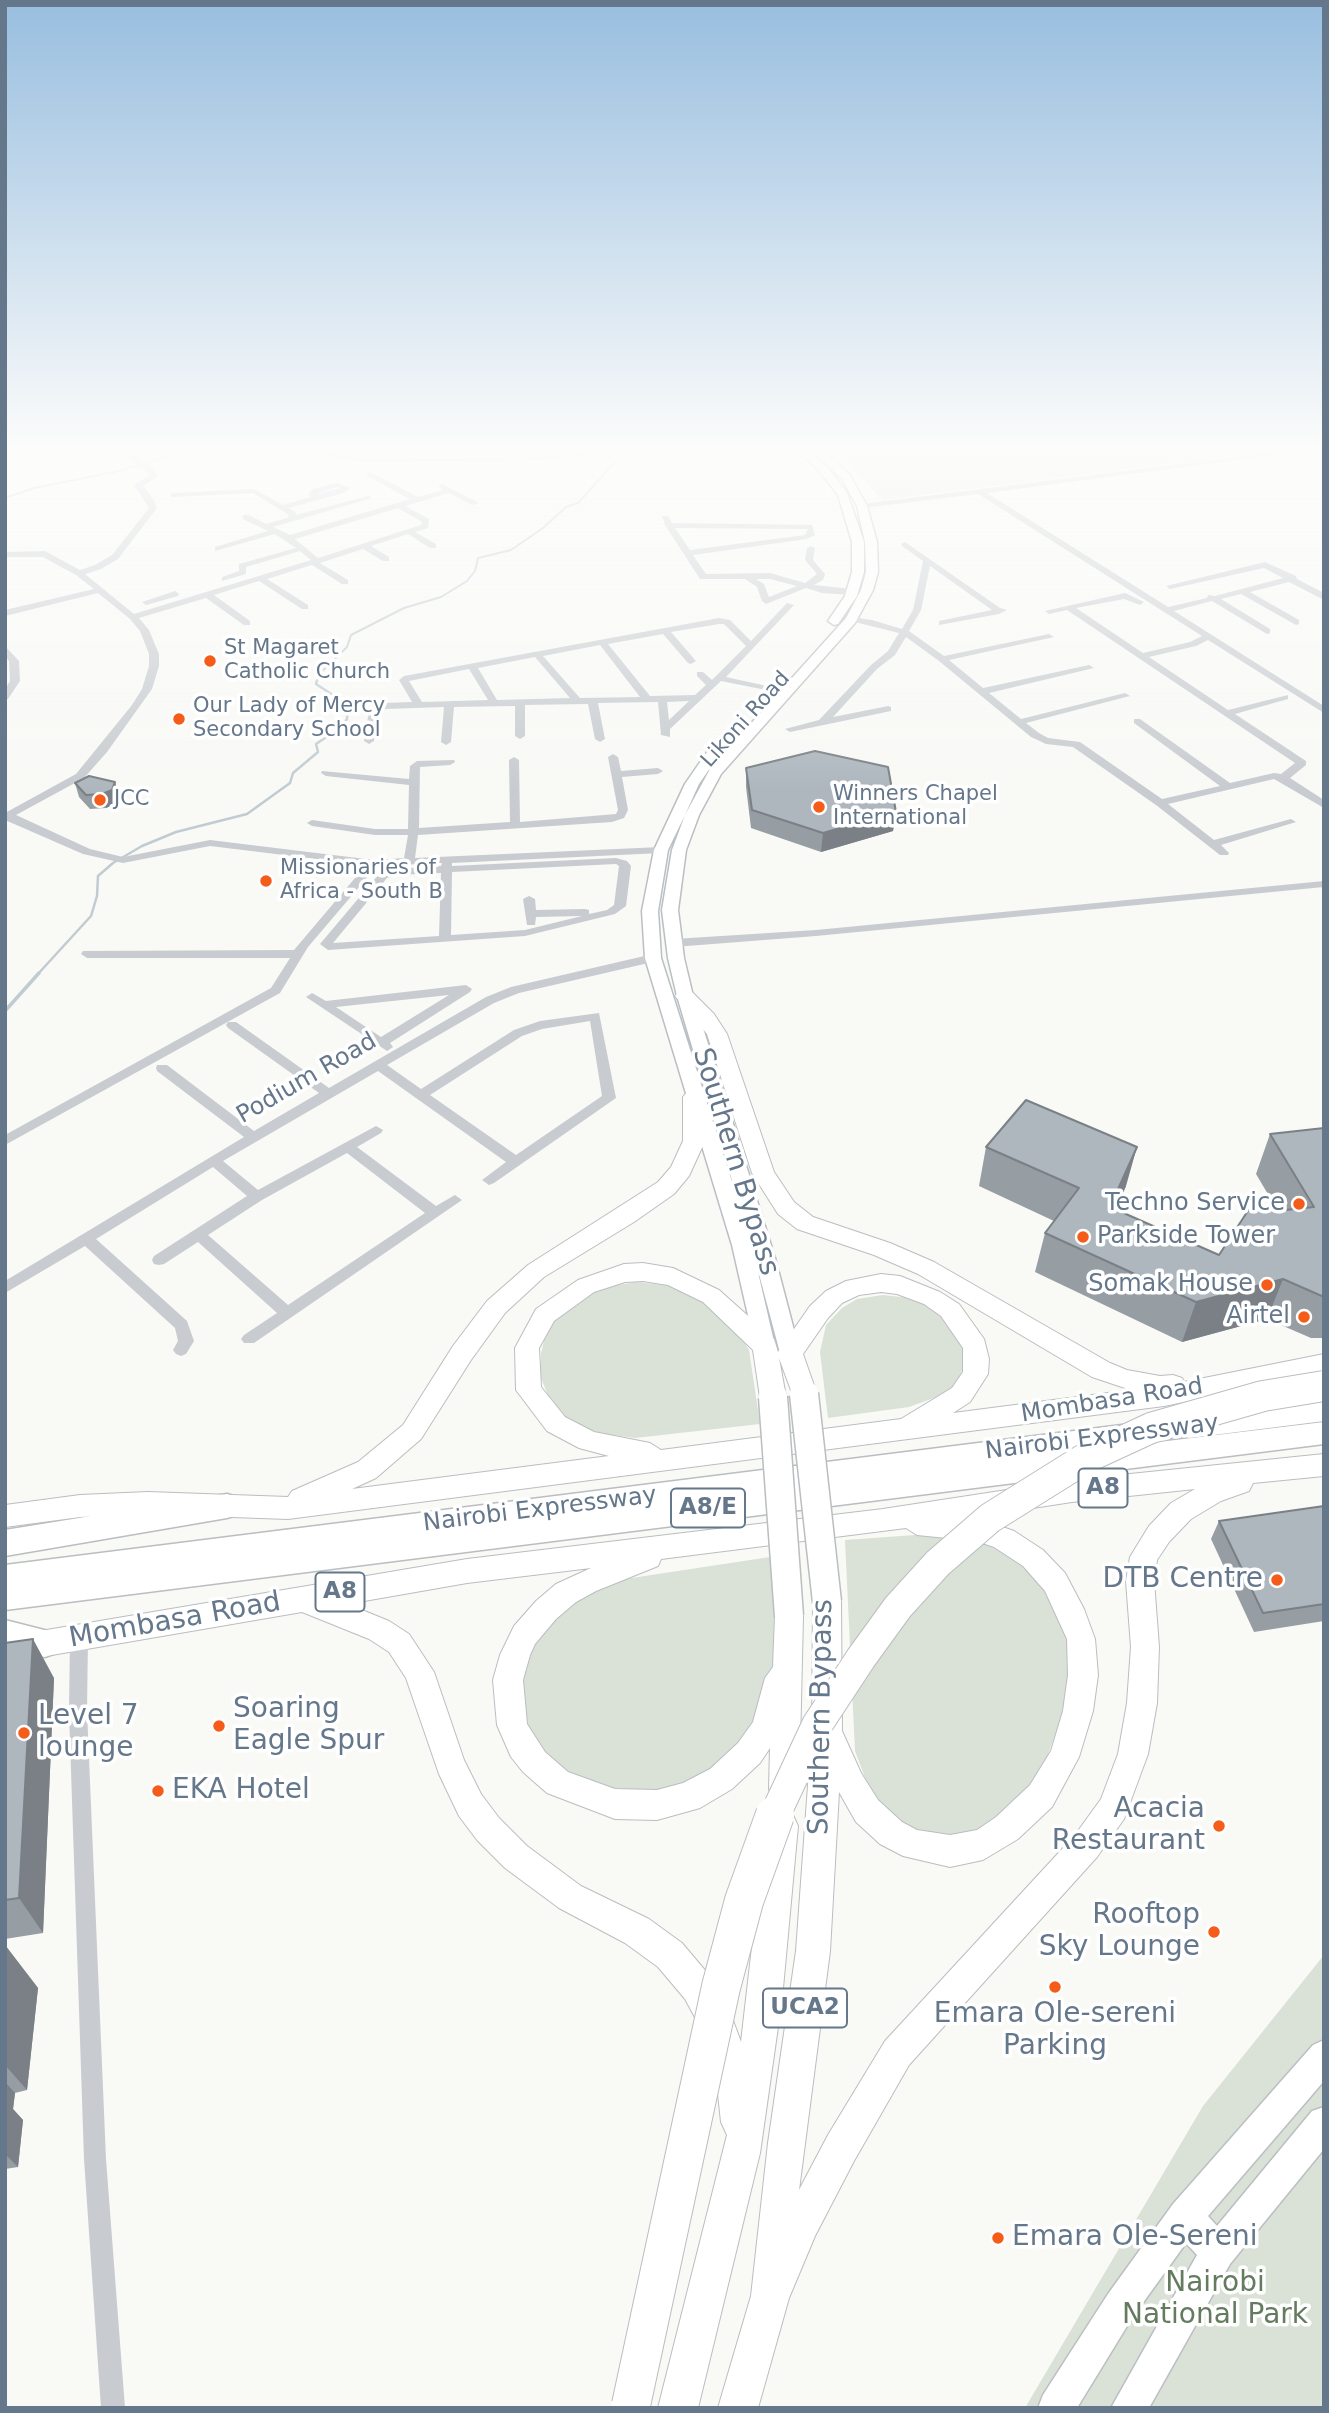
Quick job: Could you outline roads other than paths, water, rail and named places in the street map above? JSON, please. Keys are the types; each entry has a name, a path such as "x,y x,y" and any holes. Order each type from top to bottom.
{"highway":[{"path":"685,996 707,1018 717,1034 763,1173 771,1189 786,1208 805,1223 882,1249 926,1268 1101,1370 1124,1379 1160,1386 1220,1383"},
{"path":"288,1508 303,1498 367,1470 390,1453 412,1432 462,1353 496,1307 536,1271 666,1188 681,1171 694,1140 694,1097"},
{"path":"681,1458 623,1450 588,1441 556,1424 529,1390 526,1364 527,1348 545,1315 586,1286 624,1273 643,1272 673,1277 711,1296 765,1346"},
{"path":"790,1353 819,1312 834,1297 853,1287 881,1283 900,1285 932,1298 950,1310 975,1346 975,1374 961,1395 899,1432"},
{"name":"Southern Bypass","path":"678,2408 742,2153 765,1999 779,1863 790,1629 773,1397 765,1346"},
{"name":"Southern Bypass","path":"738,2408 770,2296 786,2143 813,1951 827,1730 827,1602 804,1394 790,1353"},
{"name":"Mombasa Road","path":"681,1458 1164,1396 1324,1364"},
{"path":"630,2406 721,1987 744,1901 769,1827 817,1725 860,1658 898,1607 938,1563 990,1518 1086,1458 1150,1428 1205,1411 1263,1396 1324,1386"},
{"name":"Nairobi Expressway","path":"5,1597 95,1576 1324,1410"},
{"name":"Nairobi Expressway","path":"5,1578 95,1576 1324,1433"},
{"path":"5,1516 80,1506 121,1504 288,1508 681,1458"},
{"name":"A8","path":"677,1546 883,1520 1072,1491 1324,1465"},
{"path":"770,2296 802,2223 841,2148 897,2053 1086,1846 1113,1808 1133,1754 1142,1703 1145,1647 1140,1581 1144,1557 1159,1534 1181,1511 1212,1493 1265,1473"},
{"path":"5,1543 227,1506"},
{"path":"827,1730 850,1783 867,1811 891,1833 914,1845 950,1850 984,1844 1007,1828 1041,1796 1064,1758 1078,1712 1083,1675 1081,1639 1070,1609 1055,1582 1033,1558 1004,1539 976,1529 883,1520"},
{"path":"677,1546 586,1581 546,1610 524,1635 508,1680 512,1725 522,1747 558,1783 615,1804 657,1805 689,1797 721,1779 748,1753 766,1728 790,1629"},
{"name":"Mombasa Road","path":"5,1650 467,1571 677,1546"},
{"path":"302,1599 345,1614 399,1643 419,1672 450,1764 470,1805 488,1829 516,1857 570,1897 637,1931 670,1955 697,1987 719,2027 733,2066 742,2153"},
{"path":"5,1634 45,1643"}],"main road":[{"name":"Likoni Road","path":"694,1097 653,958 650,911 661,850 677,812 700,770 837,618 852,592 859,564"},
{"name":"Likoni Road","path":"685,996 674,943 671,892 679,850 692,815 715,772 852,620 861,606 872,572 872,564"},
{"path":"661,850 679,850"},
{"name":"Southern Bypass","path":"685,996 765,1258 790,1353"},
{"name":"Southern Bypass","path":"694,1097 742,1245 765,1346"},
{"path":"1056,2408 1119,2306 1185,2216 1324,2056"},
{"path":"1129,2408 1218,2252 1324,2123"},
{"path":"1185,2216 1218,2252"}],"street":[{"path":"7,816 80,776 103,750 146,689 152,676 154,654 146,634 133,617 79,573 62,564"},
{"path":"79,573 104,564"},
{"path":"146,602 226,579 242,573 242,566 250,564"},
{"path":"133,617 307,564"},
{"path":"319,564 345,582"},
{"path":"695,564 703,577 778,577 822,590 852,592"},
{"path":"745,575 756,580 761,586 766,601 821,576 812,564"},
{"path":"823,722 874,667 888,658 917,610 927,564"},
{"path":"933,564 1003,610 942,624"},
{"path":"1091,564 1165,611 1204,642 1324,721"},
{"path":"1170,586 1265,565 1324,597"},
{"path":"260,578 305,607"},
{"path":"1165,611 1199,600 1293,578"},
{"path":"226,579 236,585"},
{"path":"1203,579 1228,593"},
{"path":"5,613 101,590"},
{"path":"1240,590 1296,622"},
{"path":"207,594 247,623"},
{"path":"1049,611 1129,597 1181,629"},
{"path":"1211,597 1267,631"},
{"path":"1155,605 1199,600"},
{"path":"663,698 666,732 751,646 761,628 790,605"},
{"path":"1068,607 1302,763 1283,778"},
{"path":"852,620 872,622 904,632 1046,741 1076,744 1160,803 1224,853"},
{"path":"418,704 405,679 665,631 724,621 751,646"},
{"path":"665,631 691,661"},
{"path":"942,659 1049,637"},
{"path":"603,642 646,698"},
{"path":"1142,656 1204,642 1324,710"},
{"path":"5,649 14,661 15,672 15,681 5,697"},
{"path":"537,654 576,700"},
{"path":"472,666 494,702"},
{"path":"983,691 1089,668"},
{"path":"701,674 716,682 773,690"},
{"path":"1019,722 1125,696"},
{"path":"1227,713 1285,697"},
{"path":"369,741 373,711 384,706 699,698"},
{"path":"592,700 600,739"},
{"path":"520,702 520,736"},
{"path":"446,742 449,704"},
{"path":"790,729 888,709"},
{"path":"1137,721 1226,785"},
{"path":"312,822 375,832 413,832 612,819 620,816 623,810 613,757"},
{"path":"514,760 515,824"},
{"path":"409,861 417,764 450,762"},
{"path":"617,774 657,771"},
{"path":"326,773 415,783"},
{"path":"1160,803 1226,785 1274,776 1283,778 1324,805"},
{"path":"1310,796 1324,792"},
{"path":"7,816 87,852 132,860 195,845 224,843 374,863 409,861 447,865 623,863 620,906 611,912 532,931 332,947 326,943 383,876 394,872 447,865 661,850"},
{"path":"1213,844 1291,822"},
{"path":"5,1140 272,993 298,954 374,863"},
{"path":"445,940 447,865"},
{"path":"674,943 1324,884"},
{"path":"529,899 532,931"},
{"path":"530,914 611,912"},
{"path":"87,954 298,954"},
{"name":"Podium Road","path":"6,1287 214,1160 502,994 653,958"},
{"path":"324,1005 466,989 381,1043"},
{"path":"312,997 396,1053"},
{"path":"420,1095 518,1033 540,1025 593,1015 609,1098 489,1180"},
{"path":"232,1025 328,1093"},
{"path":"377,1064 516,1162"},
{"path":"162,1068 253,1137"},
{"path":"159,1260 257,1197 376,1130"},
{"path":"347,1146 435,1213"},
{"path":"214,1160 257,1197"},
{"path":"249,1339 455,1200"},
{"path":"200,1236 287,1313"},
{"path":"85,1238 182,1325 186,1341 181,1350"},
{"path":"79,1637 78,1711 95,2159 113,2408"}],"waterway":[{"path":"316,683 320,673 347,647 351,635 404,608 441,597 467,581 475,571 477,564"},
{"path":"37,975 91,916 97,896 98,876 113,863 142,846 176,832 247,814 290,783 293,773 318,752 316,744 341,727 347,719 348,705 316,684 317,681"},
{"path":"5,1011 39,973"}],"place":[{"name":"St Magaret Catholic Church","path":"210,661"},
{"name":"Our Lady of Mercy Secondary School","path":"179,719"},
{"name":"JCC","path":"100,800"},
{"name":"Winners Chapel International","path":"819,807"},
{"name":"Missionaries of Africa - South B","path":"266,881"},
{"name":"Techno Service","path":"1299,1204"},
{"name":"Parkside Tower","path":"1083,1237"},
{"name":"Somak House","path":"1267,1285"},
{"name":"Airtel","path":"1304,1317"},
{"name":"DTB Centre","path":"1277,1580"},
{"name":"Soaring Eagle Spur","path":"219,1726"},
{"name":"Level 7 lounge","path":"24,1733"},
{"name":"EKA Hotel","path":"158,1791"},
{"name":"Acacia Restaurant","path":"1219,1826"},
{"name":"Rooftop Sky Lounge","path":"1214,1932"},
{"name":"Emara Ole-sereni Parking","path":"1055,1987"},
{"name":"Emara Ole-Sereni","path":"998,2238"}],"park label":[{"name":"Nairobi National Park","path":"1215,2300"}]}
